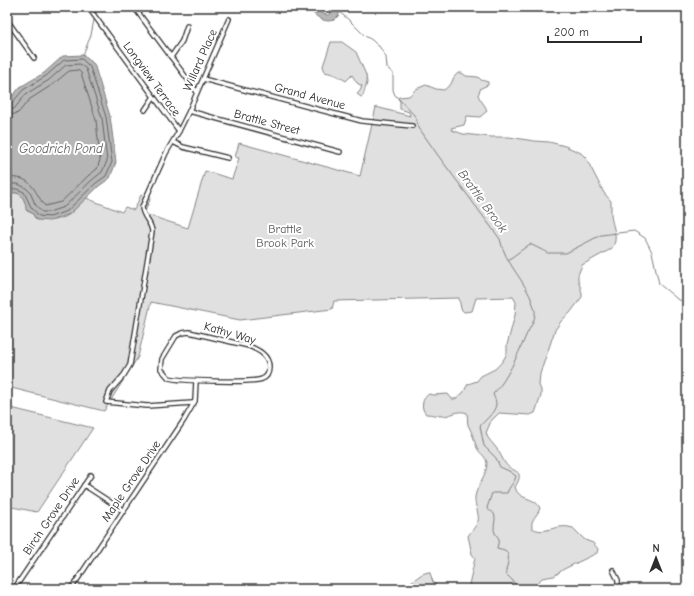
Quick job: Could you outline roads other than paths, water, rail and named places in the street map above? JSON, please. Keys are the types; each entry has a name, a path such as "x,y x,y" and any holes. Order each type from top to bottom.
{"street":[{"name":"Longview Terrace","path":"88,7 153,98 179,131 166,153 141,208 143,215 151,224 152,232 134,335 132,355 130,365 124,375 110,391 106,402 147,406 193,403"},
{"path":"134,7 197,92"},
{"name":"Willard Place","path":"179,131 229,19"},
{"path":"7,20 34,58"},
{"path":"170,57 182,41 187,26"},
{"name":"Grand Avenue","path":"203,79 362,121 412,126"},
{"path":"145,110 153,98"},
{"name":"Brattle Street","path":"189,111 340,152"},
{"path":"173,142 183,147 228,158"},
{"name":"Kathy Way","path":"189,332 249,346 265,356 269,363 268,374 263,379 196,381 169,378 161,369 162,359 176,336 182,333 189,332"},
{"name":"Maple Grove Drive","path":"71,589 168,444 193,403 196,381"},
{"name":"Birch Grove Drive","path":"14,589 91,475"},
{"path":"84,485 124,511"},
{"path":"613,570 618,580 618,589"}],"water":[{"path":"306,7 317,7 321,13 327,15 331,13 332,7 338,7 339,15 334,20 325,21 318,18"},
{"name":"Goodrich Pond","path":"83,55 94,64 110,116 116,162 110,178 99,186 70,214 50,221 37,220 32,213 26,210 25,202 21,195 16,193 7,193 7,103 20,87 44,73 63,56"}],"waterway":[{"path":"96,13 97,7"},
{"path":"338,11 365,36 379,46 386,57 387,68 393,73 393,90 395,95 415,116 419,128 500,239 506,256 526,288 534,308 535,315 533,322 515,360 503,382 493,394 496,403 495,407 492,413 480,426 484,446 496,458 500,467 516,476 507,493 492,493 487,508 495,516 494,531 499,539 497,548 505,550 508,554 506,574 513,581 517,589"},
{"path":"83,55 91,35 94,20"},
{"name":"Brattle Brook","path":"508,260 530,244 548,253 566,253 601,235 634,231 645,238 652,252 659,284 676,298 685,303"}],"park label":[{"name":"Brattle Brook Park","path":"285,236"}]}
